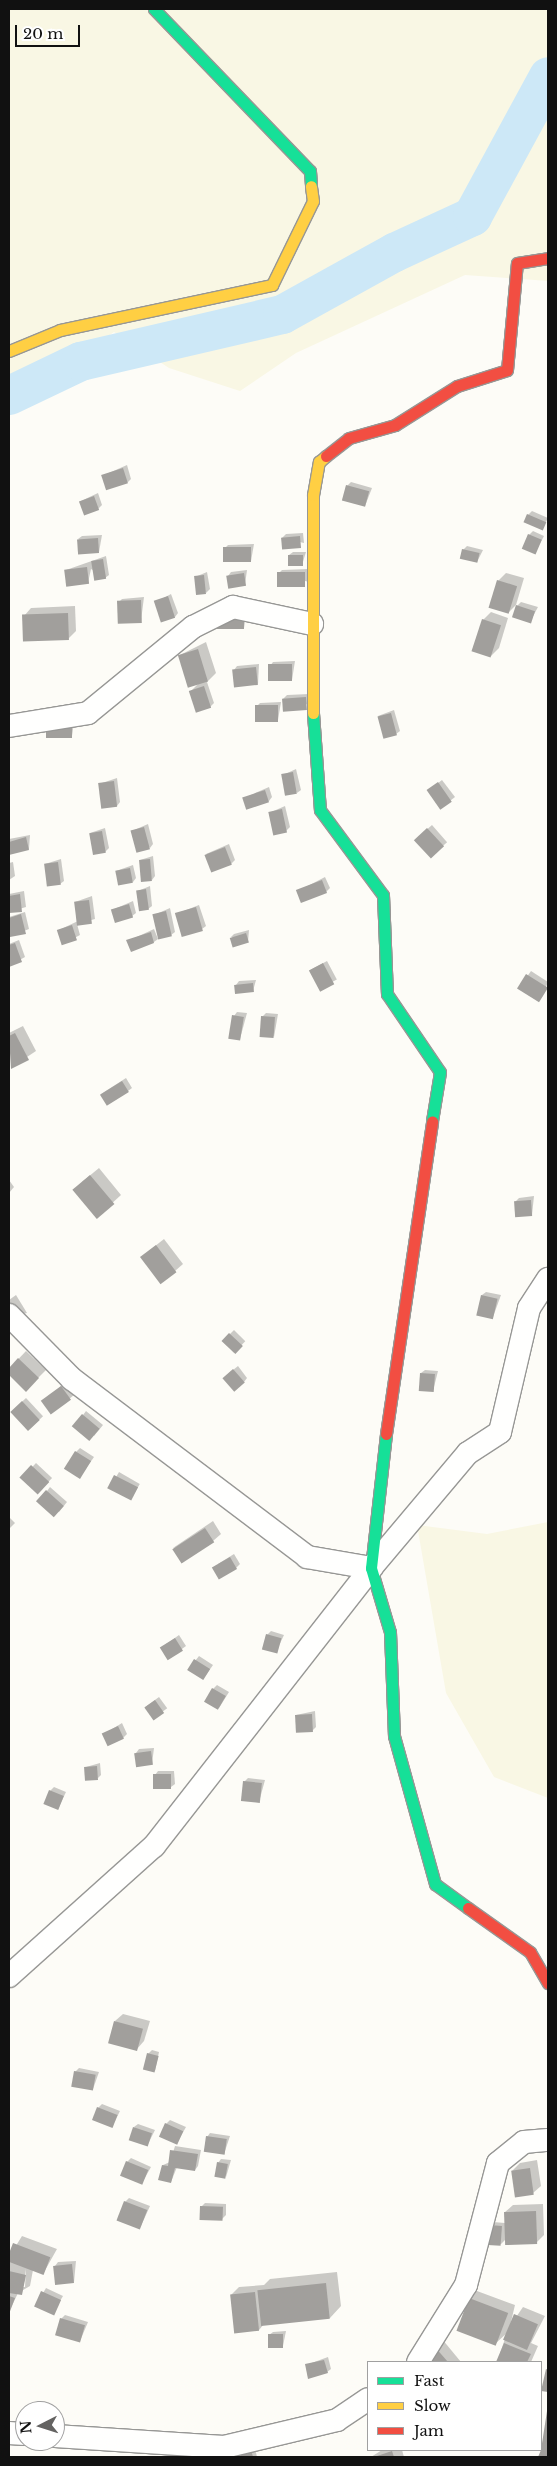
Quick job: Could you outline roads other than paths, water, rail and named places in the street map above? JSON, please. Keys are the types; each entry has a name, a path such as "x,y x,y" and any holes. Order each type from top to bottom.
{"street":[{"path":"9,351 60,330 272,285 313,201 310,171 154,9"},
{"path":"548,258 517,263 507,370 456,386 395,424 349,438 320,462 312,495 310,674 320,810 383,895 387,994 440,1072 395,1358 371,1568 390,1632 394,1736 435,1884 530,1952 548,1983"},
{"path":"9,726 88,713 193,627 233,607 312,624"},
{"path":"9,1976 154,1846 371,1568 468,1453 500,1432 529,1308 548,1279"},
{"path":"9,1315 72,1380 307,1557 371,1568"},
{"path":"419,2361 466,2285 498,2163 524,2142 548,2140"},
{"path":"65,2437 224,2446 337,2420 367,2401"}],"waterway":[{"path":"9,395 80,361 282,314 394,252 472,216 548,76"}]}
